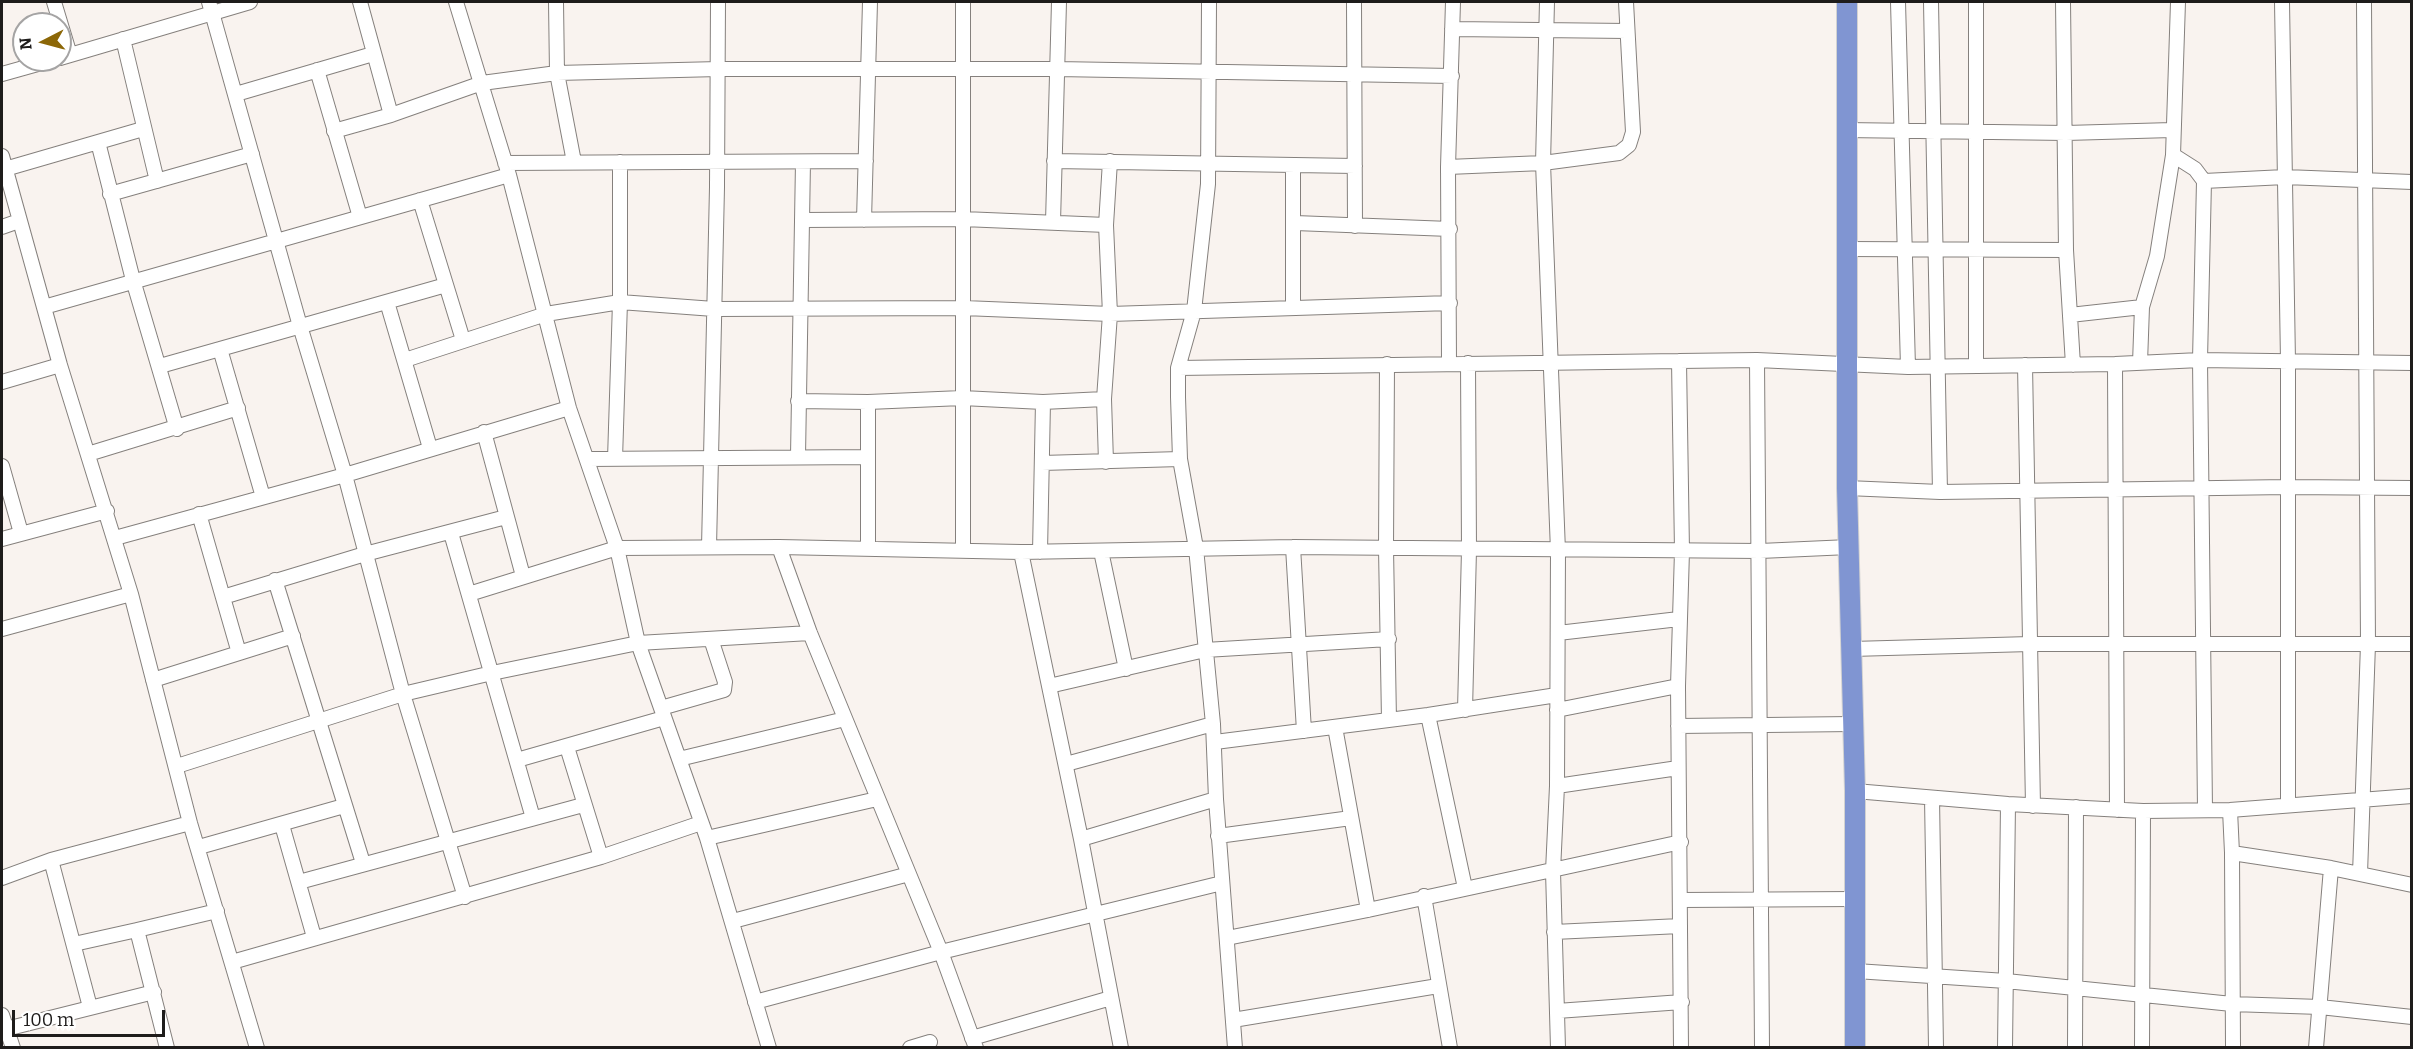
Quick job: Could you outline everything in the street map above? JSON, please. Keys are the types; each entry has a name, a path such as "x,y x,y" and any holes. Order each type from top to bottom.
{"highway":[{"path":"1847,2 1846,363 1847,488 1856,791 1855,1047"}],"street":[{"path":"72,54 123,39 211,7 250,2"},
{"path":"360,2 391,115"},
{"path":"456,2 507,169 569,408 617,548 638,643 707,838 769,1047"},
{"path":"556,2 557,73 574,162"},
{"path":"710,547 710,458 718,163 718,2"},
{"path":"864,220 870,2"},
{"path":"963,2 963,550"},
{"path":"1053,222 1059,2"},
{"path":"1209,2 1209,184 1194,311 1178,368 1180,459 1196,548 1215,742 1218,836 1235,1047"},
{"path":"1354,2 1355,226"},
{"path":"1449,363 1448,167 1453,2"},
{"path":"1547,2 1543,163 1553,363 1558,551 1557,786 1553,871 1558,1047"},
{"path":"1448,167 1543,163 1620,153 1629,145 1633,132 1626,2"},
{"path":"1899,2 1908,367"},
{"path":"1931,2 1940,492"},
{"path":"1976,2 1976,366"},
{"path":"2063,2 2066,250 2073,365"},
{"path":"2140,363 2142,307 2157,256 2173,155 2172,130 2178,2"},
{"path":"2282,2 2288,361 2288,804"},
{"path":"2360,874 2368,644 2364,2"},
{"path":"211,7 300,326 345,475 403,694 465,897"},
{"path":"1452,29 1627,31"},
{"path":"123,39 157,181"},
{"path":"236,94 373,54"},
{"path":"334,131 391,115 482,83 557,73 719,69 1057,69 1452,76"},
{"path":"316,70 360,217"},
{"path":"143,129 98,142 3,163 60,365 115,538 177,766 190,823 257,1047"},
{"path":"1845,130 2066,133 2172,130"},
{"path":"98,142 133,280 177,429"},
{"path":"110,194 252,154"},
{"path":"2173,155 2195,169 2204,181 2200,360 2204,488 2205,810"},
{"path":"44,307 420,200 507,169 574,162 866,161"},
{"path":"1054,161 1355,166"},
{"path":"615,459 620,302 620,162"},
{"path":"798,456 803,162"},
{"path":"1106,462 1104,399 1110,314 1106,225 1110,162"},
{"path":"1293,166 1295,223 1293,308"},
{"path":"2204,181 2285,177 2364,182 2412,182"},
{"path":"420,200 463,340"},
{"path":"802,220 963,219 1106,225"},
{"path":"2,227 19,221"},
{"path":"1295,223 1450,229"},
{"path":"1847,249 1904,252 1976,249 2066,250"},
{"path":"160,366 446,285"},
{"path":"387,302 430,448"},
{"path":"405,360 546,314 620,302 714,309 964,308 1110,314 1450,303"},
{"path":"2070,315 2142,307"},
{"path":"220,350 263,497"},
{"path":"1178,368 1757,360 1908,367 2115,364 2200,360 2412,363"},
{"path":"1757,360 1762,1047"},
{"path":"1679,361 1682,551 1678,686 1681,1047"},
{"path":"1465,710 1469,550 1467,363"},
{"path":"1387,364 1386,548 1389,720"},
{"path":"2115,364 2117,810"},
{"path":"2,382 60,365"},
{"path":"2025,365 2033,806"},
{"path":"798,401 868,402 962,398 1043,402 1104,399"},
{"path":"868,402 868,549"},
{"path":"1040,552 1043,402"},
{"path":"88,454 177,429 238,408"},
{"path":"115,538 345,475 569,408"},
{"path":"484,432 523,576"},
{"path":"587,459 868,457"},
{"path":"1042,463 1180,459"},
{"path":"2,469 21,533"},
{"path":"1847,488 1940,492 2287,487 2412,488"},
{"path":"2,539 107,511"},
{"path":"199,514 239,653"},
{"path":"223,597 365,554 506,517"},
{"path":"451,533 533,818"},
{"path":"469,594 617,548 779,547 1040,552 1293,547 1760,551 1849,547"},
{"path":"779,547 810,633 941,952 974,1043 1112,998"},
{"path":"1293,547 1304,731"},
{"path":"1101,551 1126,669"},
{"path":"1021,552 1066,764 1121,1047"},
{"path":"275,580 363,863"},
{"path":"2,629 131,594"},
{"path":"1558,633 1679,619"},
{"path":"177,766 320,723 403,694 492,673 638,643 810,633"},
{"path":"153,680 293,636"},
{"path":"517,760 567,747 724,690 725,682 711,639"},
{"path":"1049,686 1205,650 1389,639"},
{"path":"1852,649 2031,644 2412,644"},
{"path":"1557,710 1678,686"},
{"path":"1215,742 1465,710 1557,695"},
{"path":"1428,715 1465,888"},
{"path":"679,759 845,719"},
{"path":"1066,764 1213,724"},
{"path":"1678,726 1853,724"},
{"path":"1335,727 1368,910"},
{"path":"567,747 583,805 601,857"},
{"path":"1557,786 1678,768"},
{"path":"1856,791 2033,806 2143,811 2230,810 2412,796"},
{"path":"1932,798 1936,1047"},
{"path":"1081,839 1216,799"},
{"path":"707,838 877,800"},
{"path":"2006,1047 2008,804"},
{"path":"299,882 447,840 583,805"},
{"path":"199,847 344,806"},
{"path":"2075,1047 2076,807"},
{"path":"2230,810 2233,1047"},
{"path":"2142,1047 2143,811"},
{"path":"1218,836 1351,818"},
{"path":"2,878 51,860 190,823"},
{"path":"232,962 601,857 701,823"},
{"path":"282,825 314,937"},
{"path":"1227,938 1553,871 1681,842"},
{"path":"2232,853 2331,868 2412,885"},
{"path":"51,860 90,1007"},
{"path":"2316,1047 2331,868"},
{"path":"732,921 909,874"},
{"path":"755,1002 941,952 1222,883"},
{"path":"1424,896 1450,1047"},
{"path":"1681,900 1855,899"},
{"path":"74,944 217,911"},
{"path":"1554,932 1680,926"},
{"path":"137,930 167,1047"},
{"path":"1856,971 2006,981 2232,1004 2320,1006 2412,1017"},
{"path":"1233,1020 1438,986"},
{"path":"4,1030 154,992"},
{"path":"1557,1011 1682,1002"},
{"path":"2,1015 4,1030 13,1047"},
{"path":"910,1047 930,1041"}]}
